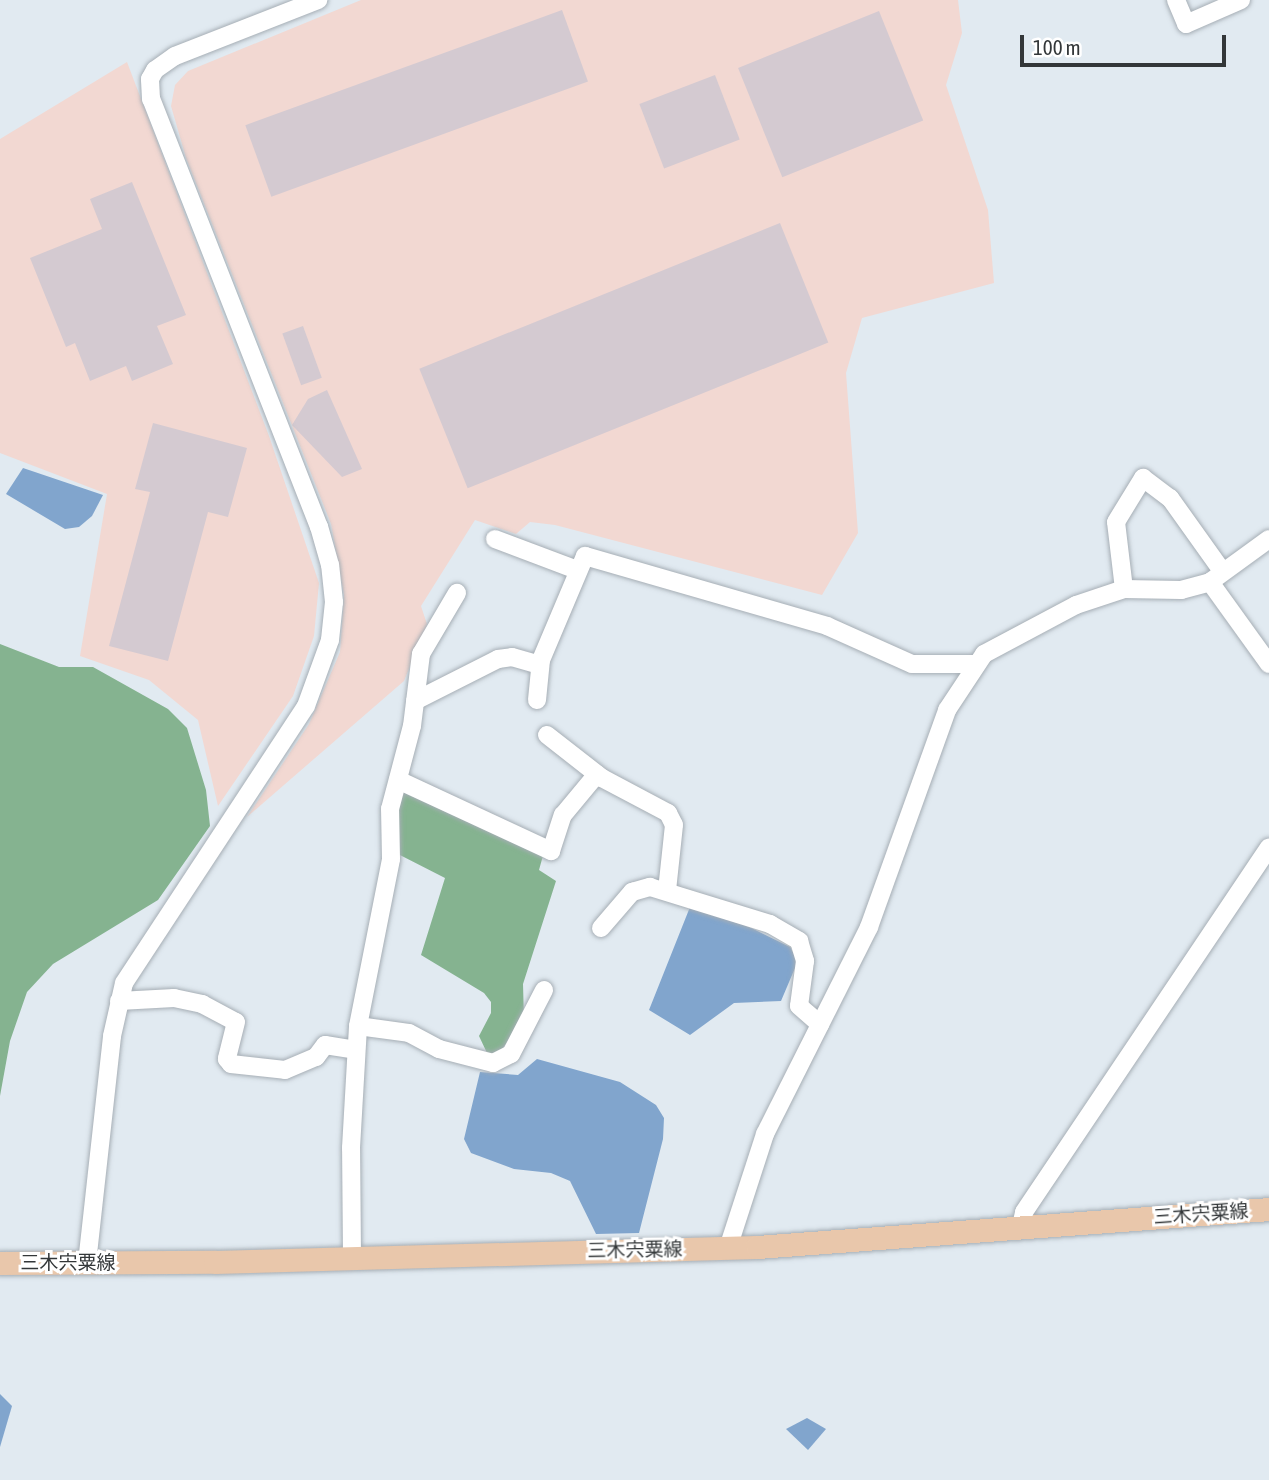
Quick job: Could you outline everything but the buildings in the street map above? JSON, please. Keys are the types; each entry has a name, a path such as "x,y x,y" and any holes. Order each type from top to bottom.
{"main road":[{"name":"三木宍粟線","path":"0,1263 728,1248 1020,1230 1269,1209"}],"street":[{"path":"87,1263 118,1001 132,965 306,706 330,640 334,602 330,565 319,527 151,99 150,79 155,69 175,56 318,0"},
{"path":"1176,0 1186,24 1241,0"},
{"path":"1124,589 1116,523 1143,478 1170,498 1269,664"},
{"path":"495,539 577,570"},
{"path":"728,1248 765,1134 874,914 947,710 984,654 1076,605 1124,589 1181,590 1216,577 1269,540"},
{"path":"537,700 540,665 577,570 585,556 592,555 827,626 912,664 977,664"},
{"path":"352,1255 356,1049 358,1026 391,859 390,809 415,701 421,654 457,593"},
{"path":"415,701 498,659 512,657 540,665"},
{"path":"547,735 597,774 652,803 672,819 667,891"},
{"path":"398,780 551,850 563,816 597,774"},
{"path":"1020,1230 1024,1212 1269,848"},
{"path":"601,928 637,888 667,891 770,924 799,941 805,961 799,1006 820,1024"},
{"path":"358,1026 409,1033 439,1049 493,1063 511,1054 544,990"},
{"path":"118,1001 174,998 202,1004 236,1022 227,1059 231,1064 285,1070 316,1056 325,1045 356,1049"}],"shaded area":[{"path":"361,0 958,0 962,33 946,85 988,210 994,283 862,318 846,373 858,533 822,595 555,525 530,522 516,534 475,520 421,606 427,624 404,681 247,817 309,724 340,652 344,595 331,524 186,158 171,106 175,85 188,71"},
{"path":"127,62 269,436 319,583 314,636 293,696 218,806 198,720 149,680 80,656 107,494 0,453 0,139"}],"green space":[{"path":"0,644 59,667 93,667 168,709 187,728 206,790 210,826 158,900 53,964 27,992 10,1041 0,1096"},
{"path":"402,785 544,852 539,870 556,881 523,984 524,1019 497,1056 487,1053 479,1036 491,1013 491,1002 484,993 421,955 445,878 396,853 395,814"}],"water":[{"path":"23,468 103,495 92,516 79,527 65,529 6,494"},
{"path":"690,907 733,919 790,947 798,961 781,1001 734,1003 690,1035 649,1010"},
{"path":"537,1059 620,1082 656,1105 664,1118 663,1139 639,1233 596,1234 570,1181 551,1173 514,1169 471,1153 464,1139 480,1072 518,1075"},
{"path":"0,1394 12,1406 0,1447"},
{"path":"807,1418 826,1429 808,1450 786,1429"}]}
